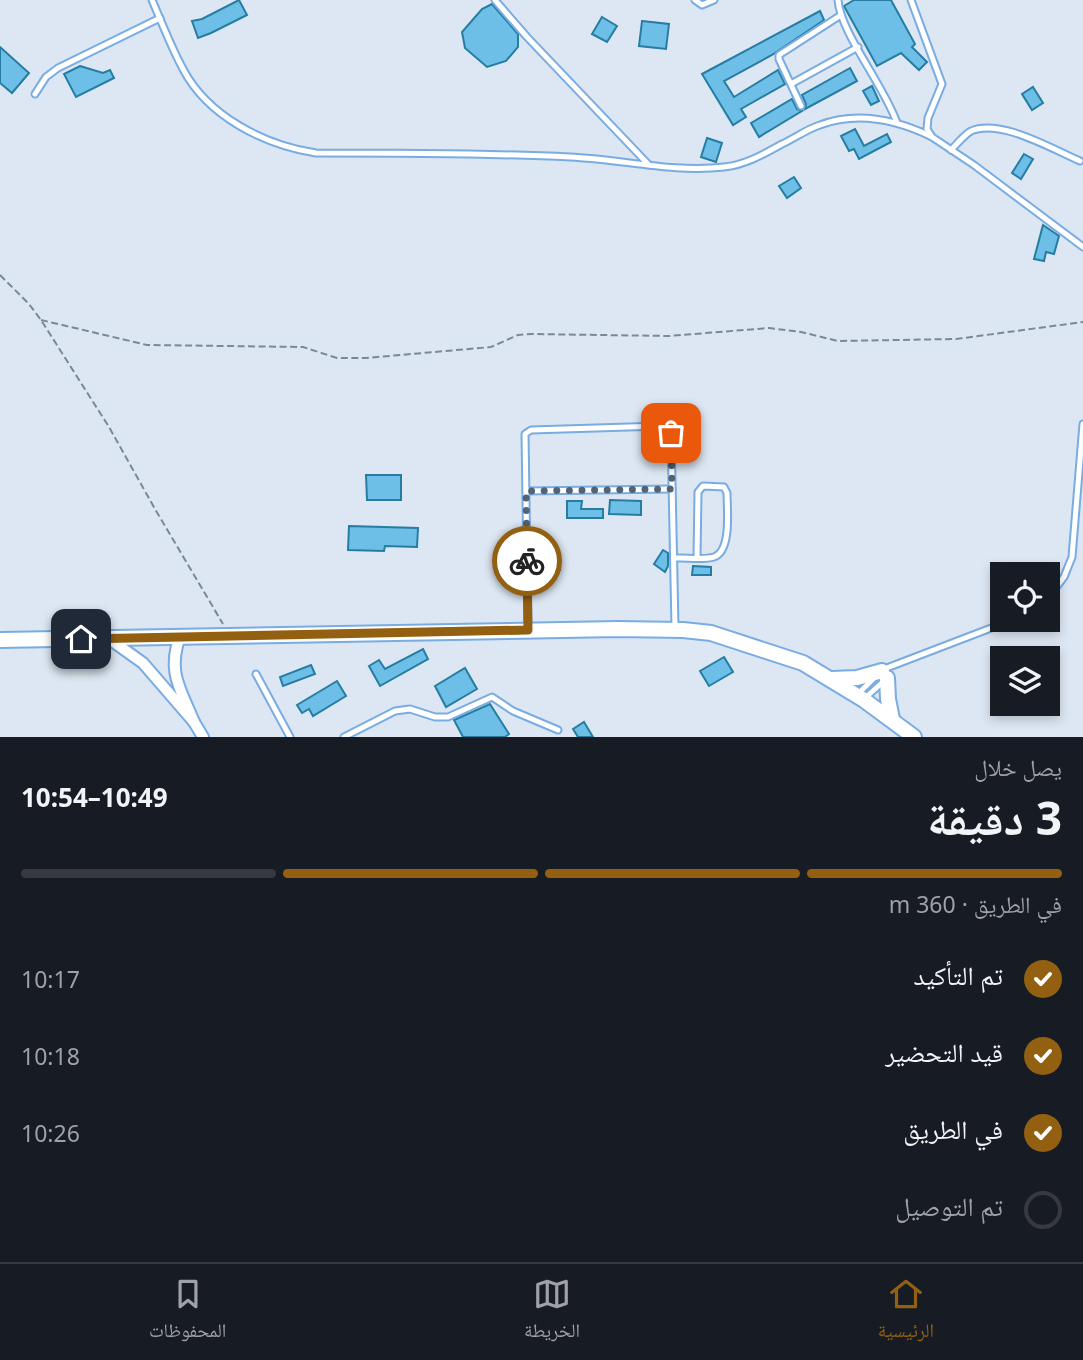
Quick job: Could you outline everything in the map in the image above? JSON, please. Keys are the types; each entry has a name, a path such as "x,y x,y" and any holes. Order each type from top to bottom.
{"main road":[{"path":"0,640 528,630 675,630 711,633 803,663 860,697 914,737"},
{"path":"832,679 857,678 887,672 892,719"}],"street":[{"path":"180,636 173,664 175,677 203,737"},
{"path":"108,638 143,663 194,722"}],"lane":[{"path":"152,0 183,70 206,100 251,132 292,149 316,153 572,157 690,168 725,167 761,156 817,125 861,118 897,123 932,137 1083,247"},
{"path":"495,0 648,164"},
{"path":"695,0 702,5 714,0"},
{"path":"838,0 841,15 891,103 897,123"},
{"path":"911,0 942,85 929,118 927,129 932,137"},
{"path":"802,106 779,55 841,15"},
{"path":"36,94 46,77 58,68 160,18"},
{"path":"791,84 858,47"},
{"path":"951,150 971,131 992,128 1007,130 1080,160"},
{"path":"1060,583 1072,557 1083,425"},
{"path":"528,630 525,438 528,431 661,426 670,429 671,433 675,630"},
{"path":"674,558 714,557 719,554 726,542 727,493 721,486 703,486 698,492 697,557"},
{"path":"526,491 672,489"},
{"path":"860,697 887,672 990,629"},
{"path":"256,674 290,737"},
{"path":"345,737 395,710 410,709 435,717 447,717 492,697 513,711 558,730"}],"path":[{"path":"0,275 41,320 109,427 230,635"},
{"path":"41,320 147,345 303,347 337,358 491,347 518,335 532,334 670,336 769,328 838,341 956,339 1083,322"}],"building":[{"path":"239,0 247,15 198,38 192,21 202,19"},
{"path":"854,0 891,0 915,44 912,47 927,62 919,70 901,53 877,66 844,6"},
{"path":"492,4 518,34 518,47 506,61 487,67 465,48 462,32 482,9"},
{"path":"820,11 824,20 772,55 724,81 734,97 778,70 785,84 741,109 746,117 733,125 702,74"},
{"path":"602,17 617,26 607,42 592,34"},
{"path":"642,21 669,24 666,49 639,46"},
{"path":"0,47 29,73 12,93 0,83"},
{"path":"80,66 103,73 110,70 114,78 76,97 64,74"},
{"path":"850,68 857,81 805,109 802,95"},
{"path":"872,86 879,101 871,105 863,91"},
{"path":"1033,87 1043,103 1032,110 1022,94"},
{"path":"792,99 797,109 802,111 759,137 751,123"},
{"path":"855,129 864,146 887,134 891,142 859,159 854,149 849,151 841,136"},
{"path":"707,138 722,143 716,162 701,157"},
{"path":"1024,154 1033,159 1021,179 1012,173"},
{"path":"794,177 801,188 787,198 779,186"},
{"path":"1043,225 1059,236 1054,254 1046,252 1044,261 1034,259"},
{"path":"366,475 401,475 401,500 367,500"},
{"path":"610,500 641,501 641,515 609,514"},
{"path":"567,501 582,501 581,509 603,509 603,518 567,518"},
{"path":"349,526 418,528 417,547 385,546 384,551 348,550"},
{"path":"663,550 668,553 665,572 654,564"},
{"path":"551,560 560,570 544,578 537,568"},
{"path":"693,566 711,567 711,575 692,575"},
{"path":"423,649 428,659 380,686 369,666 379,660 385,669"},
{"path":"724,657 733,672 709,686 700,671"},
{"path":"311,665 315,674 283,686 280,677"},
{"path":"465,668 477,689 446,707 435,686"},
{"path":"337,681 346,696 313,716 309,709 302,713 297,705"},
{"path":"490,704 509,734 505,737 463,737 454,720"},
{"path":"584,722 593,737 578,737 573,729"}],"way so far":[{"path":"527,561 526,491 672,489 671,433"}],"route":[{"path":"81,639 528,630 527,561"}]}
